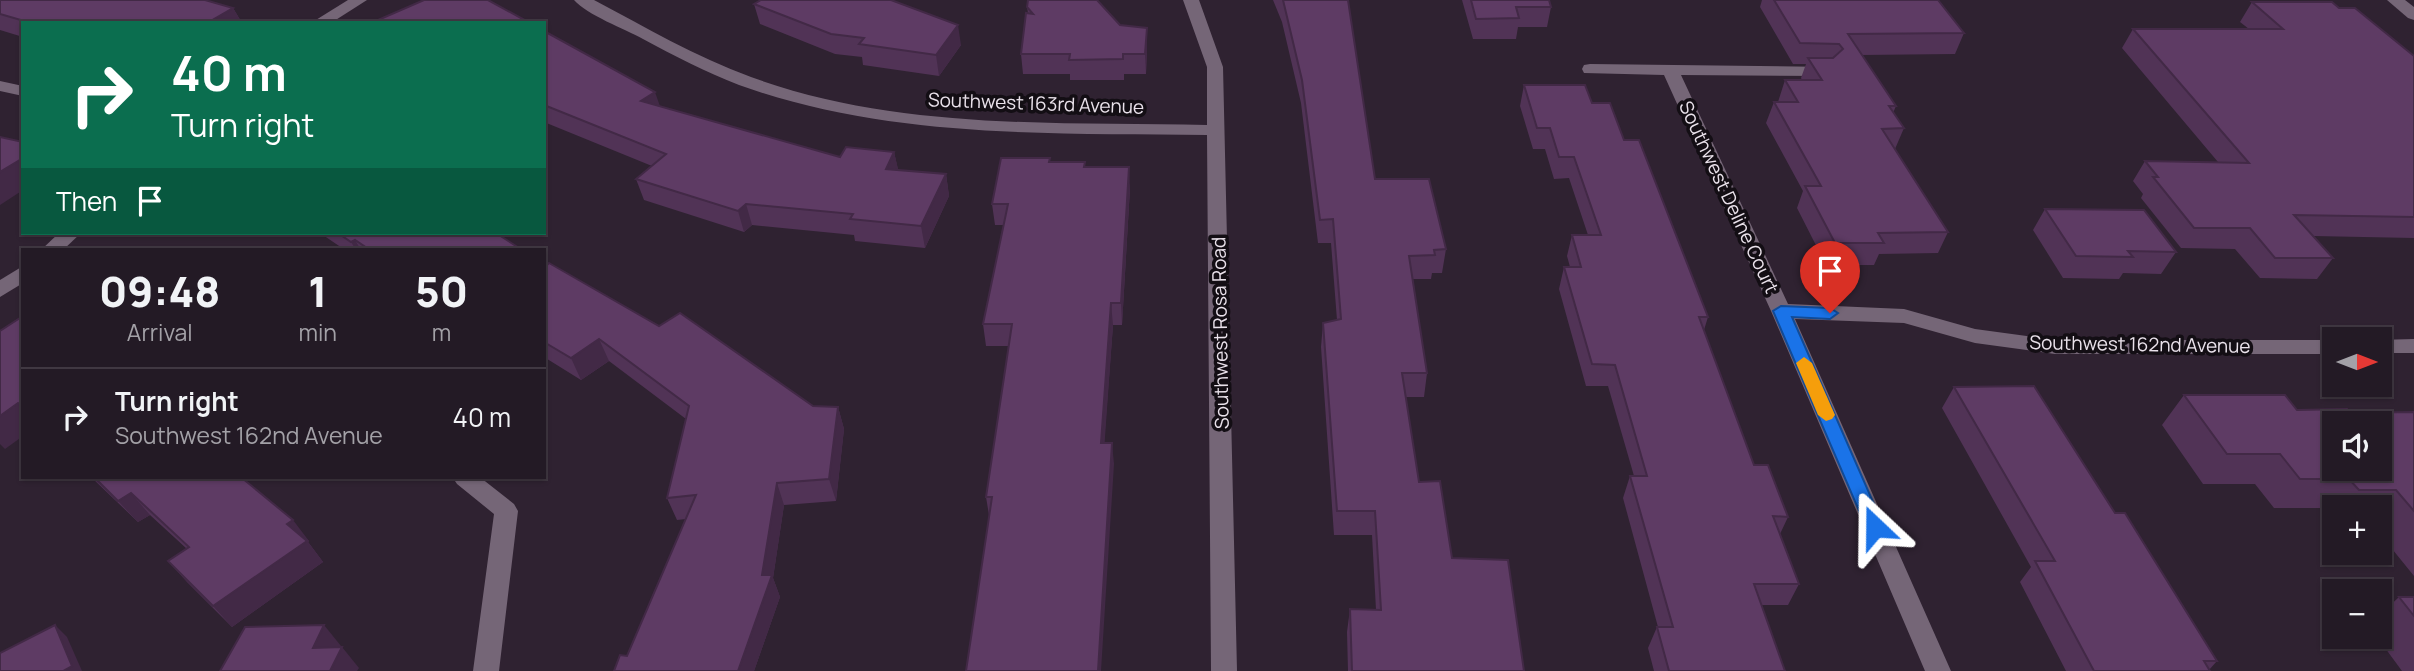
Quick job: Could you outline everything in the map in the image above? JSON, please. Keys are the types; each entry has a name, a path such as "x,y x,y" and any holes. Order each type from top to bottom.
{"street":[{"path":"322,21 359,0"},
{"name":"Southwest 163rd Avenue","path":"582,0 738,78 768,89 849,109 890,117 982,126 1218,130"},
{"name":"Southwest Rosa Road","path":"1191,0 1215,67 1224,671"},
{"path":"2395,1 2414,1"},
{"path":"2395,1 2414,15"},
{"name":"Southwest Deline Court","path":"1590,69 1825,71"},
{"name":"Southwest Deline Court","path":"1670,70 1781,311 1938,671"},
{"path":"0,86 21,91"},
{"path":"0,290 21,274"},
{"name":"Southwest 162nd Avenue","path":"1781,311 1904,316 1975,336 2055,347 2322,346"},
{"path":"2392,346 2414,346"},
{"path":"466,479 506,511 485,671"}],"building":[{"path":"0,0 205,0 233,8 210,21 24,21 0,14"},
{"path":"424,0 488,0 526,21 379,21"},
{"path":"761,0 891,0 958,25 936,55 859,44 864,38 831,34 754,4"},
{"path":"1028,0 1097,0 1120,25 1147,28 1145,54 1123,54 1123,59 1069,60 1070,54 1021,54 1026,13 1033,14 1027,7"},
{"path":"1283,0 1348,0 1375,179 1429,179 1446,249 1434,250 1435,255 1409,256 1427,373 1402,373 1419,482 1440,481 1452,558 1508,560 1524,671 1352,671 1350,609 1381,610 1375,511 1337,511 1323,323 1341,319 1333,219 1320,220 1302,80"},
{"path":"1471,0 1549,0 1551,7 1516,7 1519,18 1476,19"},
{"path":"1774,0 1938,0 1964,33 1848,34 1896,106 1889,106 1904,128 1882,129 1948,232 1878,233 1884,243 1835,243 1805,186 1821,186 1774,102 1798,102 1785,80 1822,80 1808,58 1833,58 1843,49 1839,44 1800,43"},
{"path":"2252,2 2332,2 2339,8 2355,8 2414,56 2414,217 2294,215 2333,258 2275,258 2250,228 2194,228 2153,177 2158,177 2145,161 2249,163 2133,29 2283,29"},
{"path":"546,32 655,92 641,101 840,157 846,147 894,152 886,169 946,174 921,226 850,219 853,214 746,204 738,211 636,179 666,154 546,106"},
{"path":"1524,85 1585,85 1592,103 1610,103 1624,140 1639,140 1708,317 1699,317 1754,465 1768,465 1788,517 1773,516 1799,584 1754,584 1785,671 1669,671 1657,627 1673,627 1630,476 1647,476 1615,365 1592,364 1564,267 1581,267 1572,235 1601,235 1574,157 1559,157 1550,128 1537,128"},
{"path":"0,137 21,142 21,159 0,172"},
{"path":"1001,158 1050,158 1049,162 1085,162 1084,167 1129,167 1121,303 1111,303 1101,443 1112,443 1098,671 966,671 992,497 986,497 1012,324 983,324 1008,204 992,204"},
{"path":"2045,209 2144,210 2176,252 2128,251 2133,257 2076,256"},
{"path":"341,235 499,235 519,248 367,248 355,240 351,242"},
{"path":"549,263 659,326 680,313 813,406 838,407 829,479 777,483 762,575 772,575 738,671 614,671 620,655 627,656 696,495 667,498 689,406 599,339 571,358 546,343 546,266"},
{"path":"21,317 21,406 18,403 0,416 0,331"},
{"path":"2034,386 2115,513 2125,513 2217,661 2204,661 2210,671 2094,671 2035,561 2055,561 1954,387"},
{"path":"2184,395 2285,395 2297,410 2348,411 2322,411 2322,479 2300,479 2280,454 2227,454"},
{"path":"2392,412 2414,412 2414,511 2396,490 2359,490 2351,481 2392,481"},
{"path":"96,479 243,479 293,520 287,524 307,541 213,606 168,561 189,547 131,493 118,501"},
{"path":"2399,597 2414,597 2414,616"},
{"path":"55,625 72,666 63,671 0,671 0,653"},
{"path":"324,625 313,648 342,647 330,671 220,671 245,627"}],"slow traffic":[{"path":"1804,363 1826,415"}],"route":[{"path":"1830,313 1781,311 1875,527"}]}
